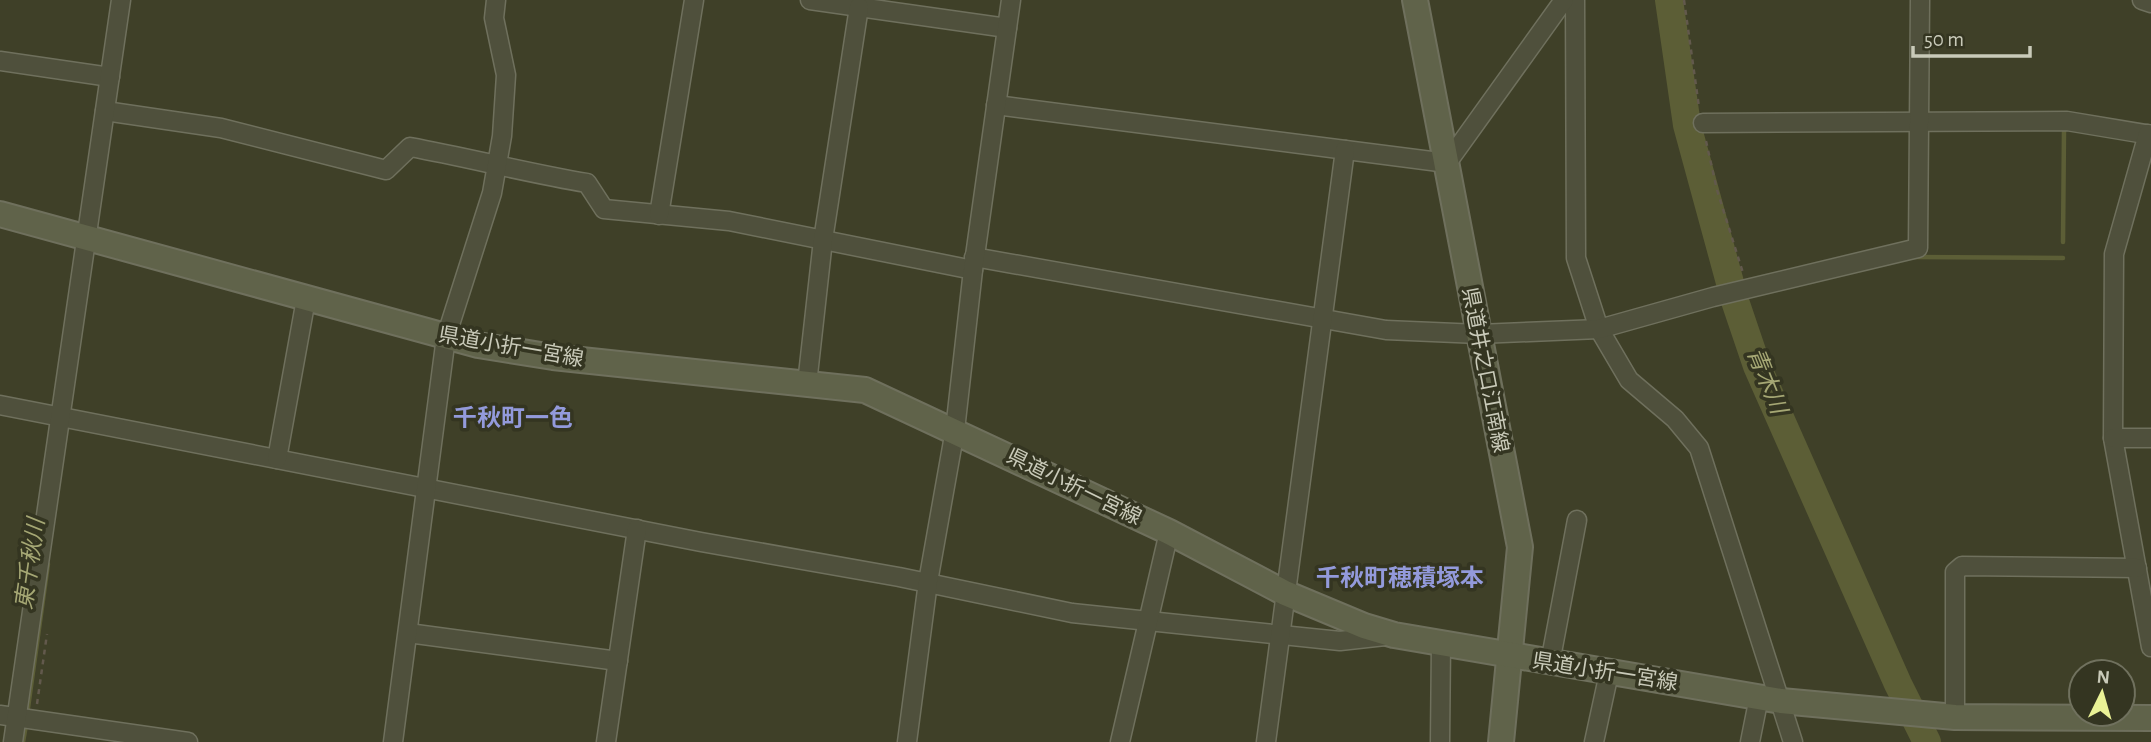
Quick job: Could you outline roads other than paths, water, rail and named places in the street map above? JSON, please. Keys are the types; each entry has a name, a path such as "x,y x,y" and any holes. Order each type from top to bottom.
{"main road":[{"name":"県道井之口江南線","path":"1415,0 1520,547 1501,742"},
{"name":"県道小折一宮線","path":"0,214 446,337 554,357 865,390 1170,532 1285,593 1364,626 1394,635 1770,699 1884,712 1947,716 2151,718"}],"street":[{"path":"13,742 8,716 70,361 121,0"},
{"path":"393,742 446,337 492,193 497,165 506,75 494,18 496,0"},
{"path":"659,215 694,0"},
{"path":"815,0 1007,28"},
{"path":"907,742 928,582 955,430 974,264 1011,0"},
{"path":"996,105 1447,163 1564,0"},
{"path":"1575,0 1576,258 1599,329 1629,380 1675,419 1699,448 1770,699 1793,742"},
{"path":"105,111 221,128 386,170 410,147 587,183 604,209 729,221 823,240 1386,330 1479,334 1599,329 1717,296 1918,248 1920,0"},
{"path":"2142,0 2151,3"},
{"path":"807,384 823,240 859,7"},
{"path":"0,61 110,78"},
{"path":"1703,123 1919,125 2067,121 2150,134 2114,254 2113,438 2151,647"},
{"path":"1266,742 1278,635 1324,318 1345,150"},
{"path":"277,459 306,299"},
{"path":"0,405 637,529 928,582 1072,613 1340,641 1394,635"},
{"path":"2113,438 2151,438"},
{"path":"1550,663 1577,520"},
{"path":"606,742 637,529"},
{"path":"1120,742 1170,532"},
{"path":"1947,716 1955,572 1962,566 2137,568"},
{"path":"408,633 618,661"},
{"path":"1440,742 1441,643"},
{"path":"1594,742 1609,673"},
{"path":"1750,742 1770,699"},
{"path":"8,716 188,742"}],"waterway":[{"name":"青木川","path":"1669,0 1687,125 1735,301 1757,366 1898,684 1927,742"},
{"path":"2063,242 2064,129"},
{"path":"1914,257 2063,258"},
{"name":"東千秋川","path":"28,708 48,564"},
{"name":"東千秋川","path":"23,742 26,725"}],"district":[{"name":"千秋町一色","path":"513,419"},
{"name":"千秋町穂積塚本","path":"1400,579"}]}
